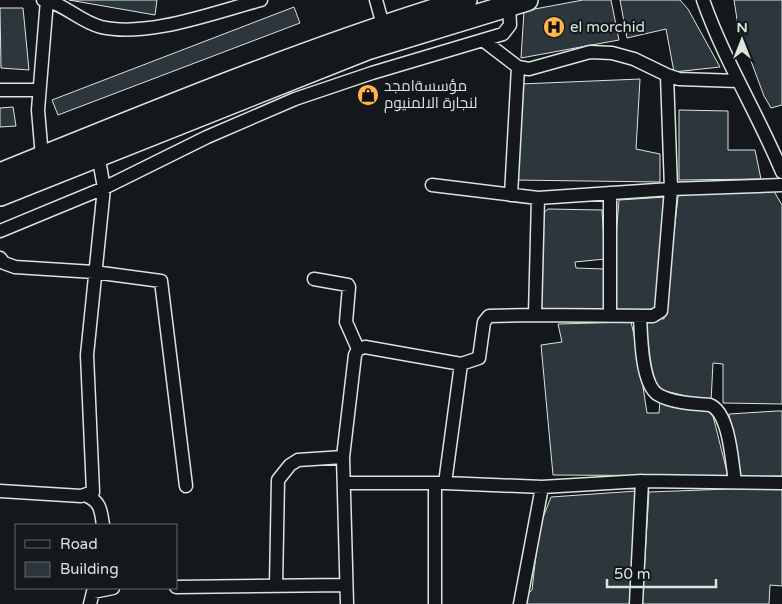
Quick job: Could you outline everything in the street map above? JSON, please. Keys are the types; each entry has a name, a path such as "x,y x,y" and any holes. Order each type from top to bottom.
{"main road":[{"path":"0,174 299,56 383,25 466,0"},
{"path":"0,194 367,49 518,2"}],"street":[{"path":"43,0 47,0 84,21 124,31 149,28 261,0"},
{"path":"42,157 39,132 39,90 47,0"},
{"path":"376,0 383,25"},
{"path":"703,0 738,81 768,139 782,172"},
{"path":"0,232 104,188 207,137 295,100 372,73 484,41 508,30 518,2"},
{"path":"484,41 518,67 536,68 570,56 590,52 605,52 634,59 667,76 697,80 738,81"},
{"path":"511,195 518,67"},
{"path":"347,604 343,457 354,355 358,349 365,346 461,364 479,358 484,322 489,316 653,316 661,311 671,189 667,76"},
{"path":"0,90 39,90"},
{"path":"88,496 94,492 94,487 87,355 104,188 98,154"},
{"path":"432,186 538,198 671,189 782,185"},
{"path":"610,193 610,316"},
{"path":"535,315 538,198"},
{"path":"0,258 4,263 15,267 94,272 156,279 162,284 186,486"},
{"path":"314,279 348,285 346,322 358,349"},
{"path":"640,316 644,362 652,388 664,397 710,405 717,409 728,435 734,482"},
{"path":"435,604 440,483 461,364"},
{"path":"276,586 278,480 290,465 298,460 343,457"},
{"path":"636,604 642,481"},
{"path":"344,483 440,483 542,487 642,481 782,483"},
{"path":"520,604 542,487"},
{"path":"0,491 88,496 95,499 100,506 103,524"},
{"path":"178,587 346,585"},
{"path":"90,604 93,592 108,589"}],"building":[{"path":"69,0 157,0 155,15"},
{"path":"583,0 611,0 619,40 521,58 524,11"},
{"path":"620,0 680,0 688,9 720,67 674,72 666,29 627,38"},
{"path":"734,0 782,0 782,105 771,108 764,96 738,26"},
{"path":"294,7 300,23 58,115 52,100"},
{"path":"0,8 23,8 29,70 1,68"},
{"path":"640,79 636,149 660,154 660,182 514,180 520,84"},
{"path":"13,107 16,126 0,127 0,108"},
{"path":"679,110 728,111 728,150 755,150 761,179 679,180"},
{"path":"772,188 782,205 782,404 723,403 723,364 713,363 711,402 657,389 644,348 646,317 664,319 679,189"},
{"path":"666,197 656,309 615,312 613,274 619,200"},
{"path":"548,209 602,210 605,259 575,262 576,268 604,269 605,311 539,312 541,215"},
{"path":"631,322 647,413 659,413 660,401 711,408 728,476 553,475 541,345 562,342 558,324"},
{"path":"782,411 782,476 740,477 729,414"},
{"path":"782,489 782,586 770,585 769,604 642,604 649,492"},
{"path":"637,491 631,604 526,604 528,594 532,590 539,528 551,497"}],"place":[{"name":"el morchid","path":"554,27"},
{"name":"مؤسسةامجد لنجارة الالمنيوم","path":"368,95"}]}
